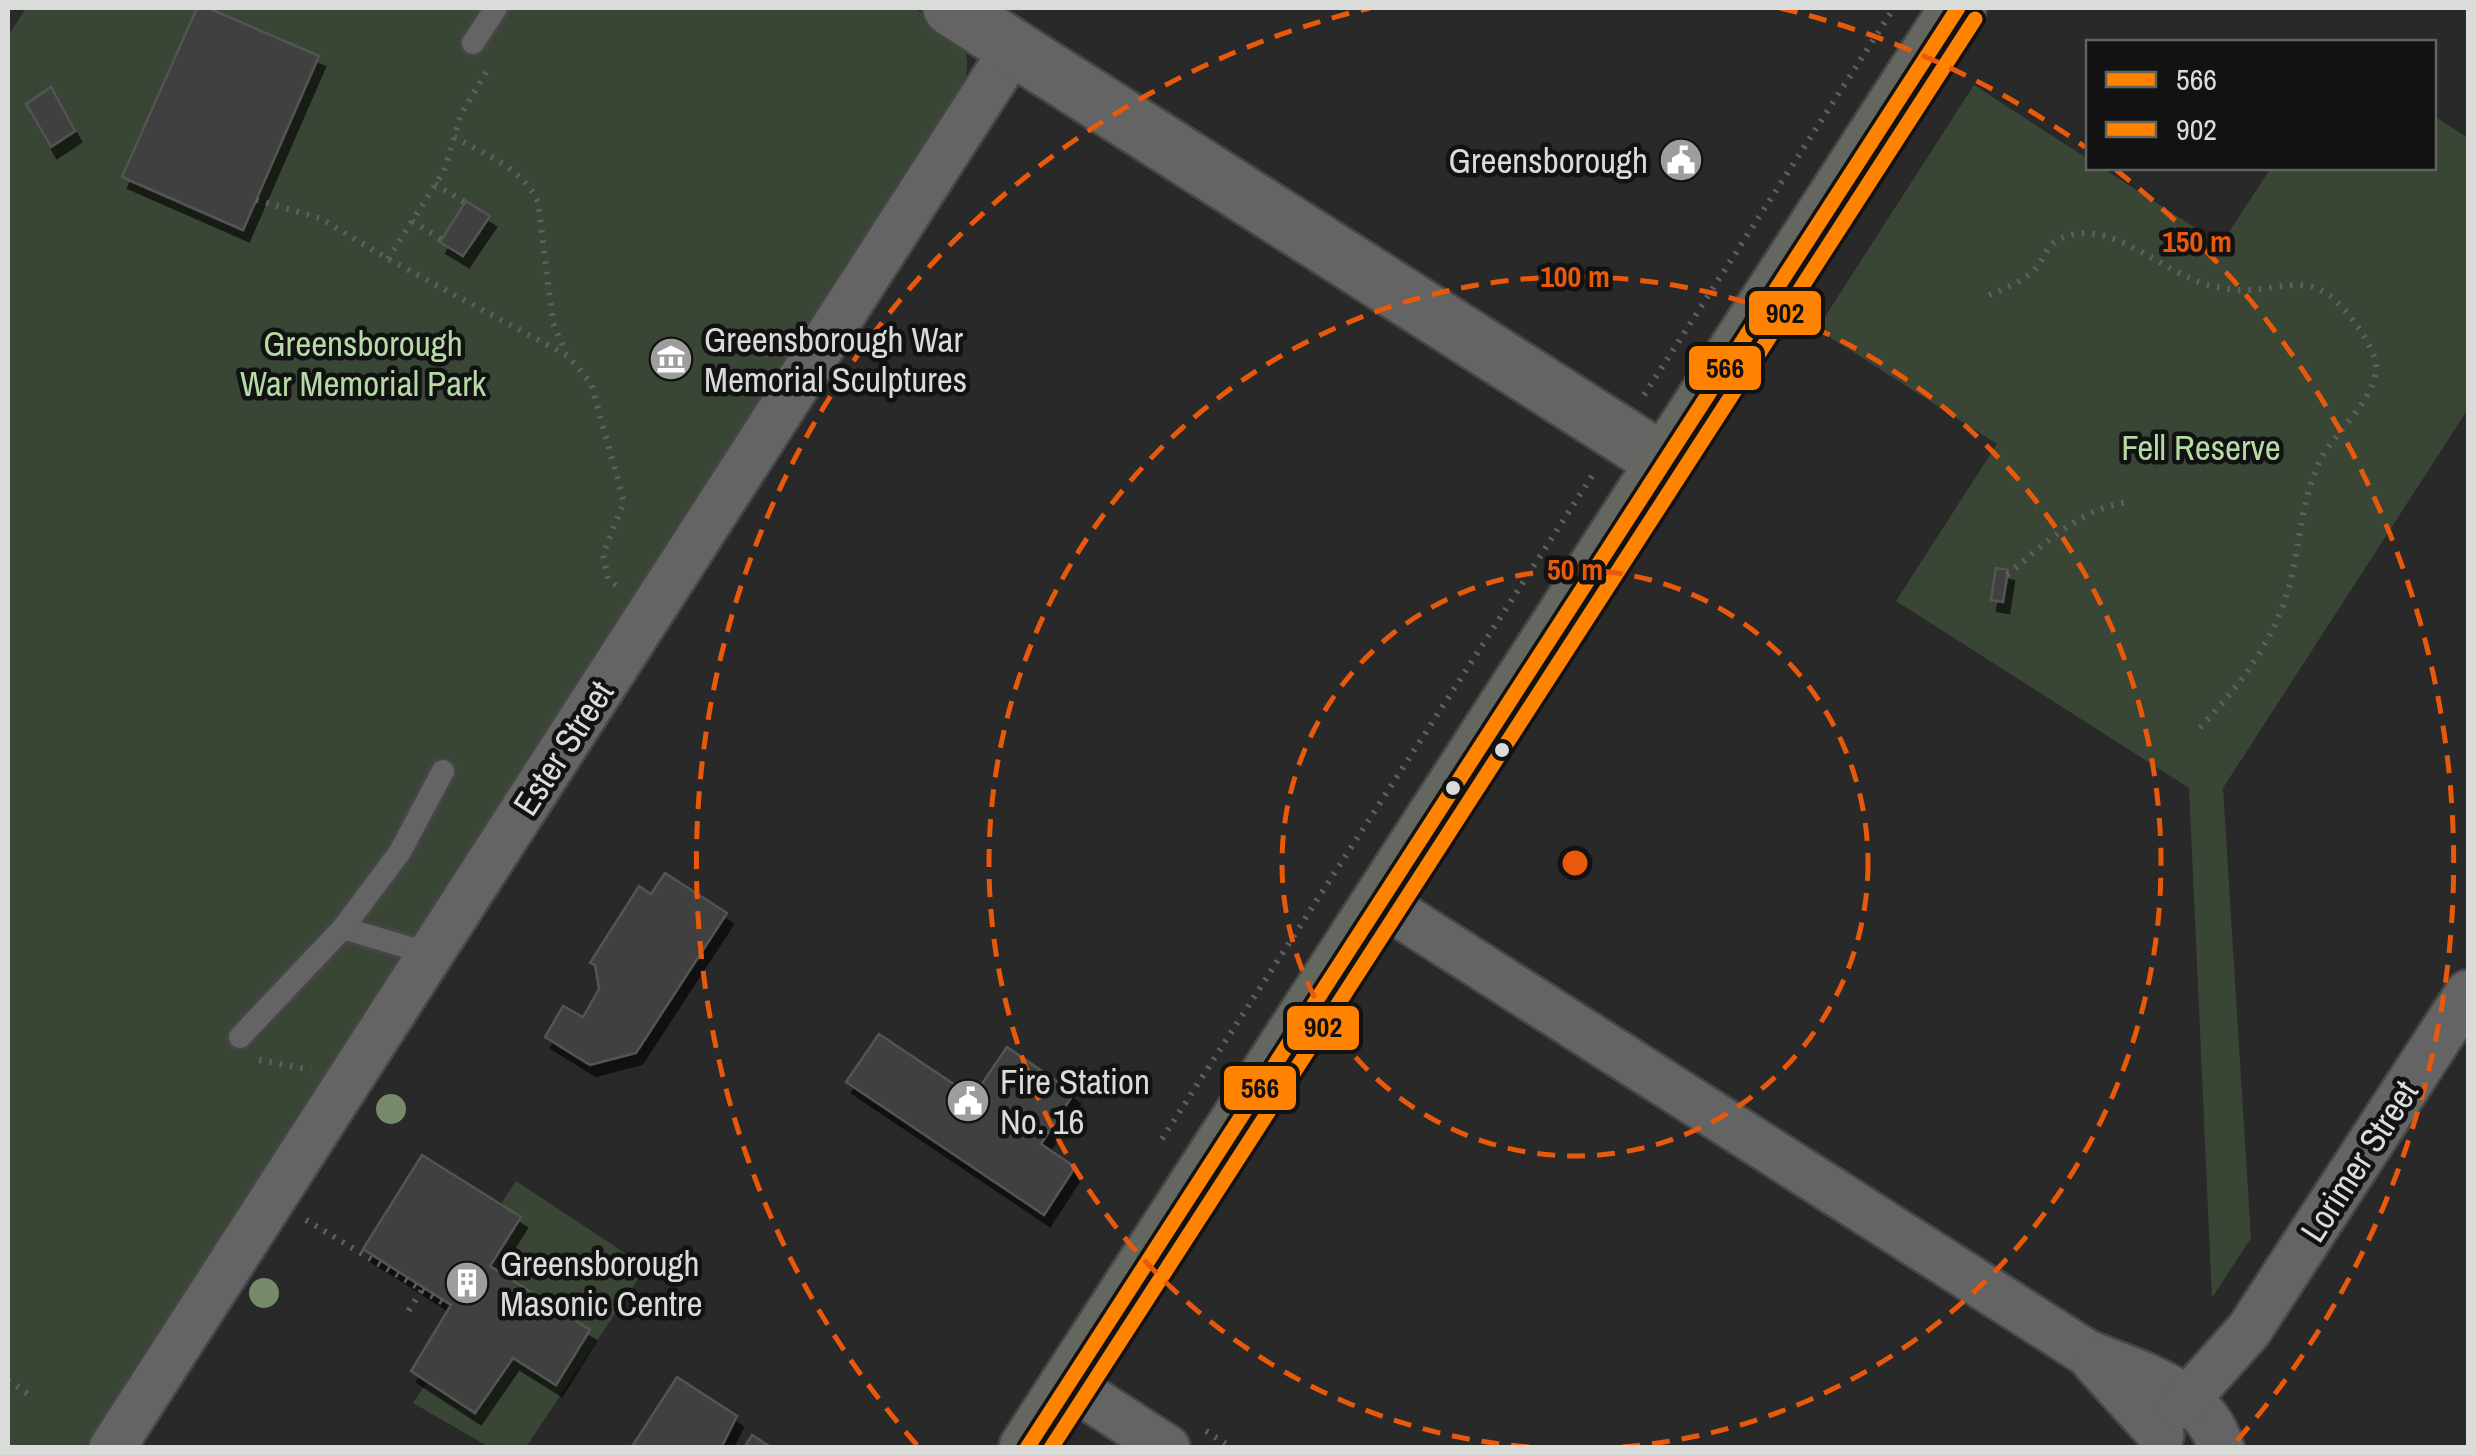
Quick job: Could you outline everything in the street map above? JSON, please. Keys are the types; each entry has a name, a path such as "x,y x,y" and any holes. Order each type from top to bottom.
{"main road":[{"path":"1027,1448 1958,8"}],"street":[{"path":"951,8 1664,462"},
{"name":"Ester Street","path":"112,1448 344,1082 1014,48"},
{"path":"1380,902 2087,1354 2189,1425"},
{"name":"Lorimer Street","path":"2189,1425 2468,993"},
{"path":"1068,1384 1168,1448"}],"lane":[{"path":"473,43 496,8"},
{"path":"240,1037 343,928 400,852 442,771"},
{"path":"343,928 430,954"}],"path":[{"path":"1162,1139 1894,8"},
{"path":"388,260 444,171 461,114 495,57"},
{"path":"454,137 520,174 538,202 554,324 568,356 591,382 624,502 602,554 608,579 649,615"},
{"path":"436,184 466,202"},
{"path":"256,200 320,218 388,260 568,356"},
{"path":"412,221 442,240"},
{"path":"1989,296 2031,273 2050,245 2060,238 2093,234 2136,247 2181,277 2203,284 2232,290 2304,284 2317,289 2333,298 2373,352 2376,369 2372,383 2329,444 2308,490 2290,581 2262,652 2196,732"},
{"path":"2007,575 2077,519 2104,505 2128,502"},
{"path":"251,1059 299,1066 344,1082"},
{"path":"305,1219 443,1303"},
{"path":"405,1316 422,1290"},
{"path":"8,1380 28,1394"}],"green space":[{"name":"Greensborough War Memorial Park","path":"26,8 914,8 961,43 967,66 957,98 89,1447 8,1447 8,36"},
{"name":"Fell Reserve","path":"1974,85 2086,158 2086,170 2105,170 2221,244 2270,170 2436,170 2436,117 2468,138 2468,409 2223,788 2251,1238 2212,1298 2189,788 1896,601 1997,444 1817,329"},
{"path":"516,1181 646,1267 526,1447 489,1447 413,1403 427,1382 476,1412 513,1358 556,1385 590,1331 490,1266 521,1217 501,1204"}],"building":[{"path":"197,8 208,8 319,56 243,230 122,177"},
{"path":"51,87 75,131 51,147 26,104"},
{"path":"466,201 490,216 463,256 440,242"},
{"path":"1996,568 2008,570 2003,602 1991,600"},
{"path":"665,873 727,913 636,1053 590,1065 545,1037 563,1006 583,1017 599,989 595,965 590,963 639,886 651,894"},
{"path":"879,1034 973,1097 1007,1047 1074,1093 1041,1144 1075,1167 1044,1215 846,1082"},
{"name":"Greensborough Masonic Centre","path":"422,1155 521,1217 490,1266 590,1330 556,1385 513,1358 475,1413 411,1371 451,1305 363,1249"},
{"path":"677,1377 737,1416 721,1448 631,1448"},
{"path":"752,1435 772,1448 744,1448"}],"transit line":[{"name":"566","path":"1027,1448 1958,8"},
{"name":"902","path":"1051,1448 1975,19"}],"place":[{"name":"Greensborough","path":"1681,160"},
{"name":"Greensborough War Memorial Sculptures","path":"671,359"},
{"name":"Fire Station No. 16","path":"968,1101"},
{"name":"Greensborough Masonic Centre","path":"467,1283"}]}
